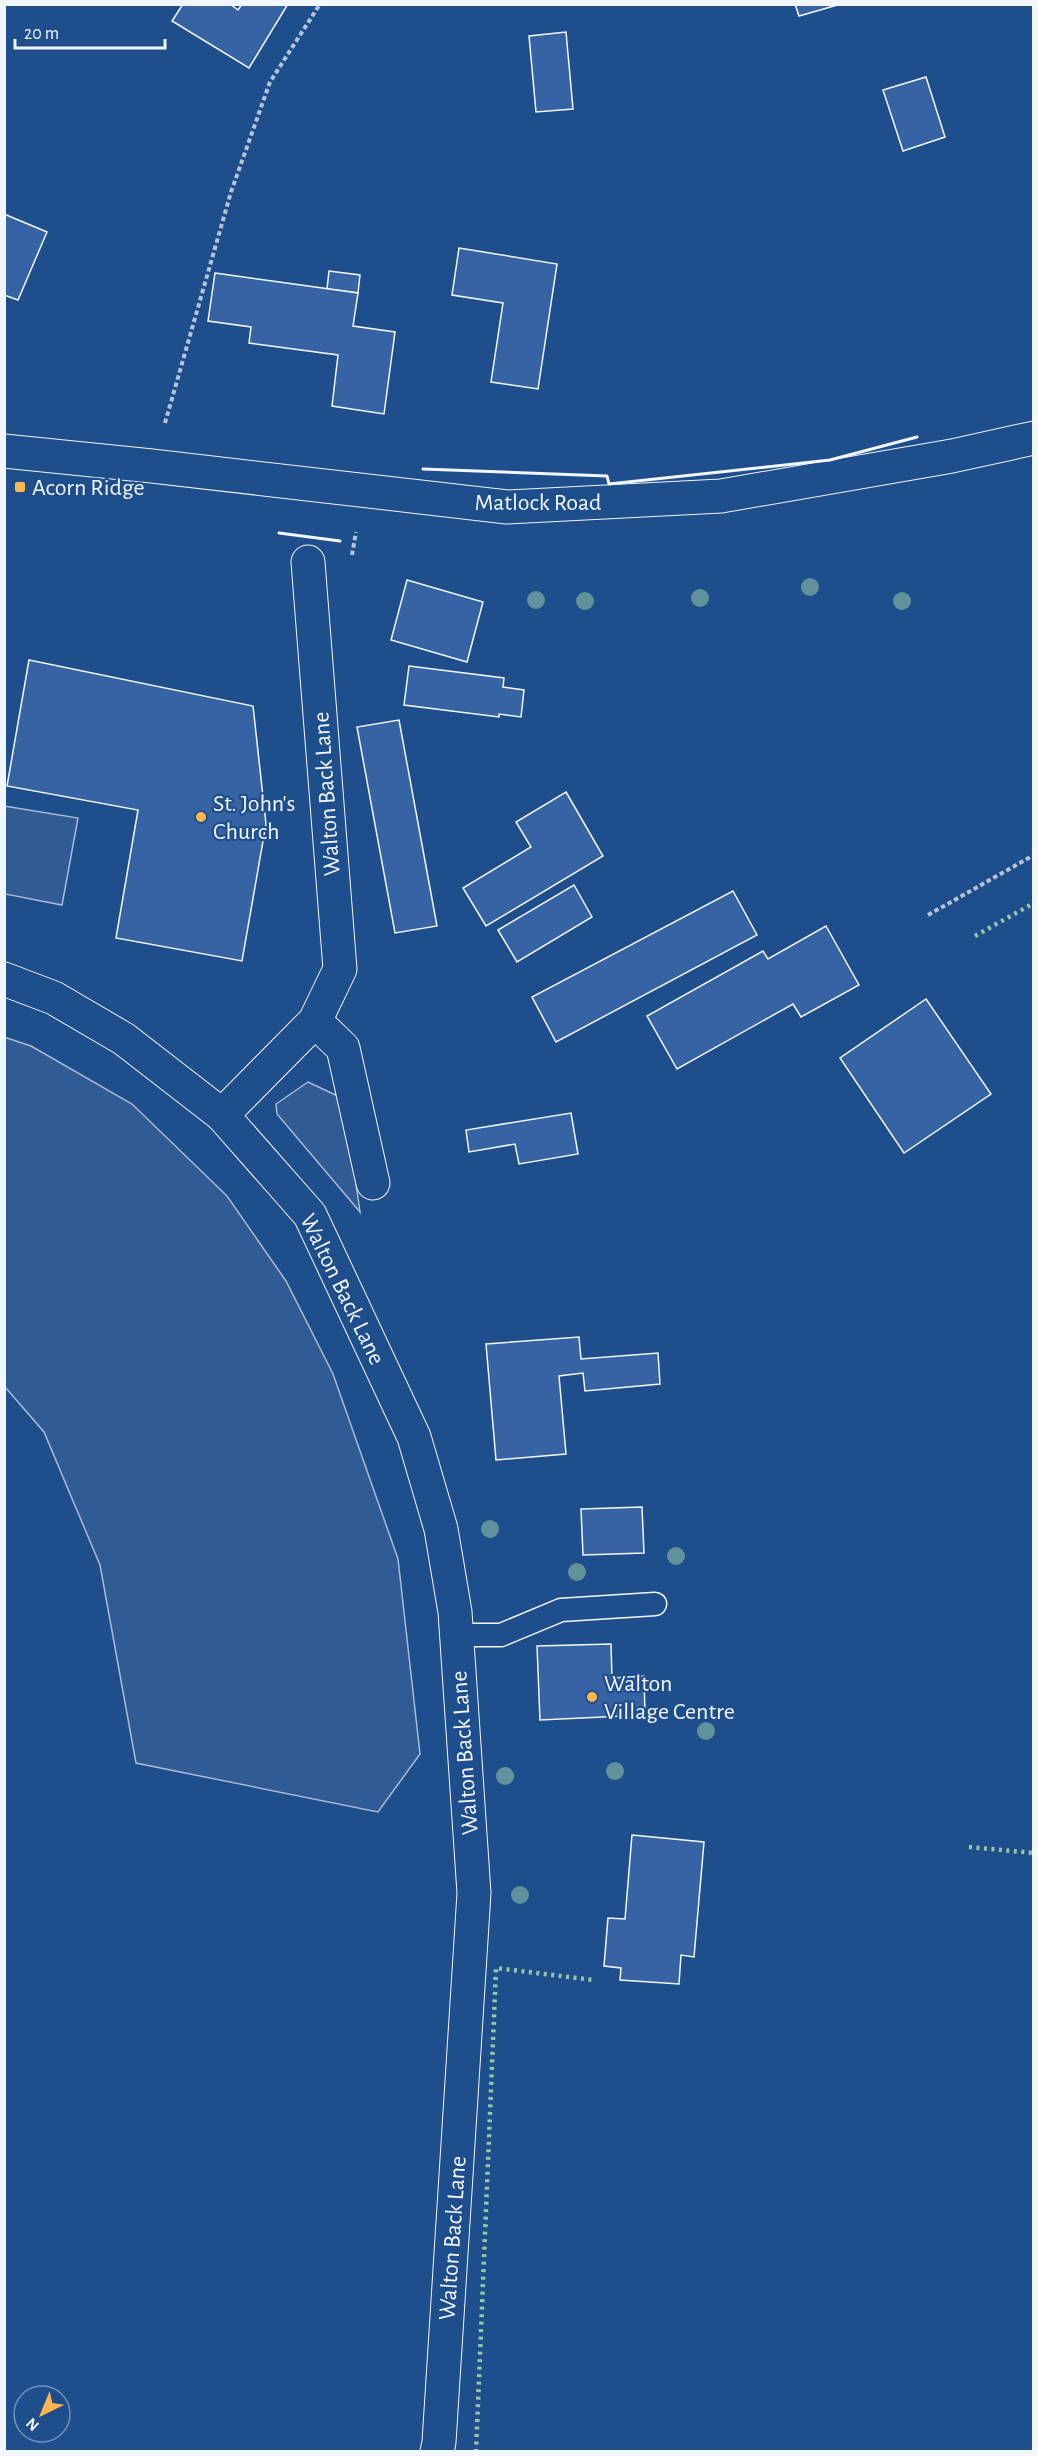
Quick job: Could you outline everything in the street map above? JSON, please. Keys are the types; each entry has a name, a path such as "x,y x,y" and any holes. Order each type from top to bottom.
{"street":[{"name":"Matlock Road","path":"4,452 152,466 507,507 721,496 952,456 1034,438"},
{"name":"Walton Back Lane","path":"222,1115 315,1021 340,969 308,562"},
{"name":"Walton Back Lane","path":"4,979 54,998 124,1039 222,1115 310,1215 414,1437 441,1529 456,1635 474,1893 437,2451"},
{"path":"315,1021 343,1048 373,1183"}],"lane":[{"path":"456,1635 501,1635 561,1610 655,1604"}],"path":[{"path":"152,466 231,192 270,82 320,4"},
{"path":"308,562 351,559 365,490"},
{"path":"928,915 1034,855"}],"shaded area":[{"path":"4,806 78,818 62,905 5,894"},
{"path":"4,1037 31,1046 132,1104 227,1196 286,1281 333,1374 398,1559 420,1754 378,1812 136,1763 100,1565 44,1432 5,1387"},
{"path":"308,1082 344,1099 360,1212 277,1114 276,1104"}],"building":[{"path":"183,4 230,4 238,10 242,4 288,4 249,68 172,21"},
{"path":"795,4 841,4 799,16"},
{"path":"566,32 573,109 536,112 529,36"},
{"path":"926,77 945,137 903,151 883,90"},
{"path":"4,214 47,232 18,300 4,295"},
{"path":"459,248 557,264 538,389 491,382 503,303 452,295"},
{"path":"329,271 360,275 358,293 327,289"},
{"path":"215,273 358,293 353,326 395,332 384,414 332,406 338,355 249,343 251,327 208,321"},
{"path":"407,580 483,602 467,662 391,640"},
{"name":"St. John's Church","path":"29,660 253,706 266,824 242,961 116,938 138,810 7,786"},
{"path":"409,666 504,678 503,687 524,690 521,717 499,714 499,717 404,705"},
{"path":"399,720 437,926 395,933 357,727"},
{"path":"566,792 603,856 486,926 463,888 531,847 516,822"},
{"path":"574,885 592,917 517,962 498,930"},
{"path":"733,891 757,935 556,1042 532,997"},
{"path":"826,926 859,985 801,1017 793,1004 677,1069 647,1016 763,951 768,959"},
{"path":"926,999 991,1094 904,1153 840,1058"},
{"path":"571,1113 578,1154 519,1164 515,1144 469,1152 466,1130"},
{"path":"579,1337 581,1359 658,1353 660,1384 585,1391 583,1373 559,1376 566,1454 496,1460 486,1344"},
{"path":"642,1507 644,1553 583,1555 581,1509"},
{"name":"Walton Village Centre","path":"611,1644 612,1678 644,1676 645,1715 540,1720 537,1646"},
{"path":"632,1835 704,1842 694,1957 681,1955 679,1984 620,1980 621,1968 604,1966 608,1918 625,1919"}],"hedge":[{"path":"975,936 1034,903"},
{"path":"969,1847 1034,1853"},
{"path":"476,2452 496,1968 593,1980"}],"wall":[{"path":"423,469 607,476 609,484 830,460 917,437"},
{"path":"279,533 340,541"}],"place":[{"name":"Acorn Ridge","path":"20,487"},
{"name":"St. John's Church","path":"201,817"},
{"name":"Walton Village Centre","path":"592,1697"}]}
